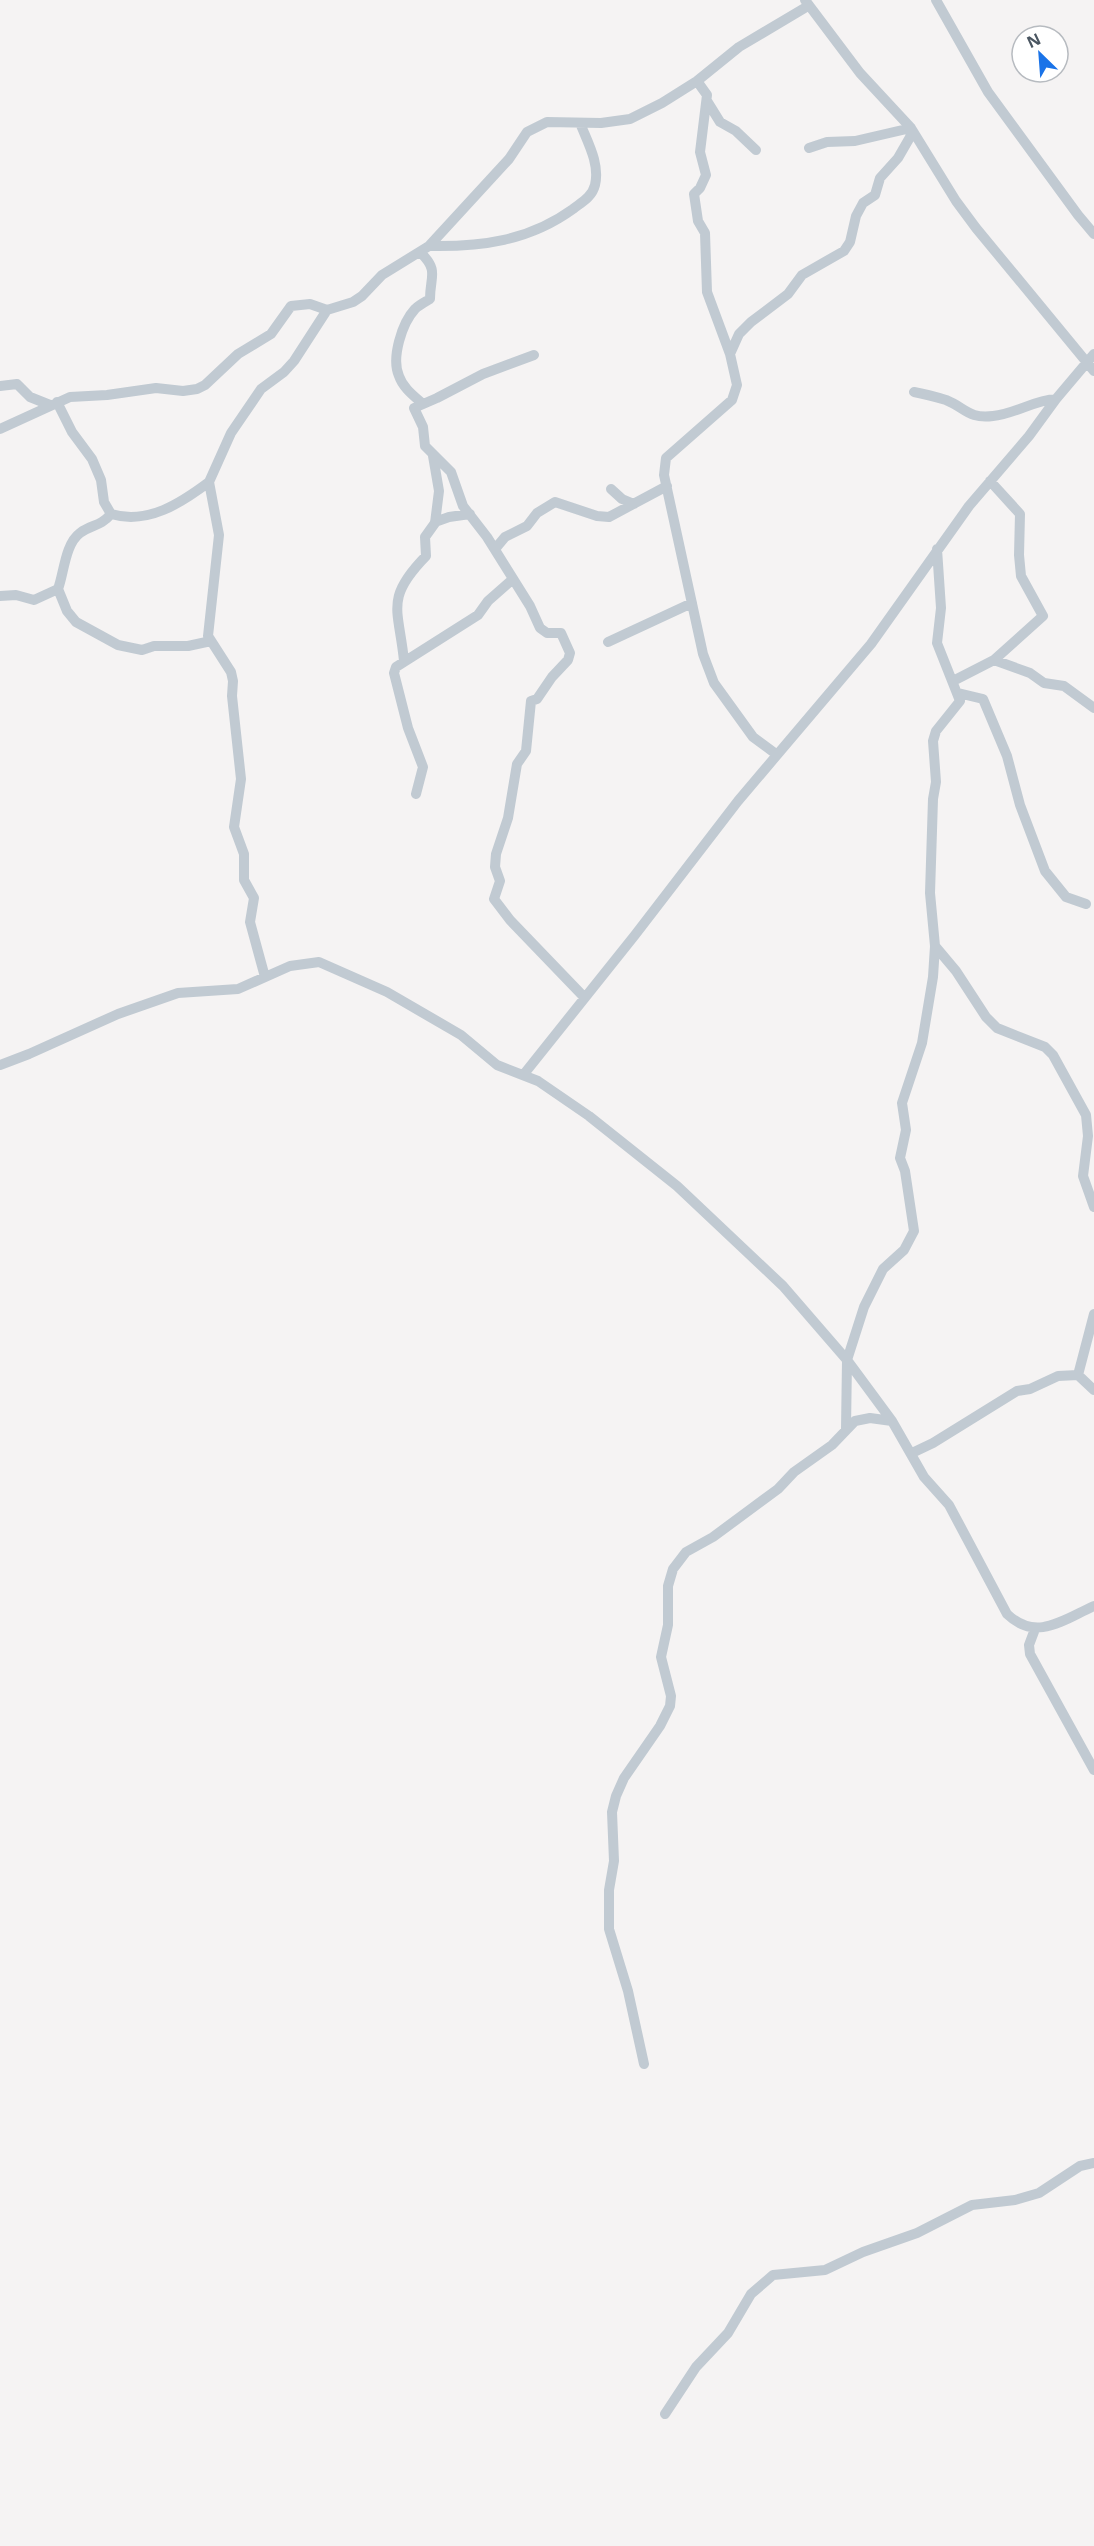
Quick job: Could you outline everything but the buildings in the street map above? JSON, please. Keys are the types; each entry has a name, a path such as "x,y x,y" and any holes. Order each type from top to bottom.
{"street":[{"path":"936,0 988,92 1094,234"},
{"path":"0,429 54,404 80,396 107,395 156,388 183,391 206,385 238,354 271,334 291,306 310,304 327,310 352,302 393,267 425,249 509,159 527,132 547,122 616,123 630,119 662,103 697,81 740,47 807,3 860,73 912,130 956,201 976,228 1092,363 1056,399 1029,436 990,481 937,549 871,644 776,754 524,1074"},
{"path":"697,81 705,90 707,101 700,152 706,175 700,188 693,194 694,202 698,220 705,233 707,292 730,354 737,385 736,393 726,406 666,458 664,475 704,654 714,683 753,737 776,754"},
{"path":"707,101 720,122 736,131 756,150"},
{"path":"425,249 471,246 528,233 554,221 588,198 594,187 594,157 580,123"},
{"path":"809,148 827,142 855,141 912,130"},
{"path":"730,354 739,334 788,294 802,275 844,251 850,242 856,216 864,203 875,195 880,178 898,158 912,130"},
{"path":"423,404 409,391 397,373 397,356 406,322 415,308 430,299 430,284 434,273 425,249"},
{"path":"265,977 250,922 254,898 244,880 244,854 234,827 241,779 232,696 233,681 231,672 211,641 208,626 215,592 215,559 219,535 209,482 222,450 255,397 261,389 284,372 294,361 327,310"},
{"path":"534,355 483,374 414,408 423,427 422,439 425,446 451,472 460,500 495,549 540,628 547,633 561,633 570,652 568,660 552,677 537,699 531,701 526,751 517,764 508,818 496,854 495,867 500,881 494,899 510,920 584,997"},
{"path":"0,386 17,384 26,395 54,404 92,459 101,480 104,502 111,514 134,518 156,514 209,482"},
{"path":"914,392 948,401 968,414 987,416 1002,415 1045,399 1056,399"},
{"path":"404,661 397,622 396,596 413,569 426,556 425,537 435,522 439,491 433,456"},
{"path":"953,681 994,660 1043,616 1021,576 1018,555 1020,514 990,481"},
{"path":"495,549 505,537 527,526 537,513 555,502 597,516 609,517 667,486"},
{"path":"611,489 622,499 634,504"},
{"path":"111,514 104,523 78,533 73,541 58,589 67,611 76,622 118,645 142,650 154,646 188,646 211,641"},
{"path":"435,522 470,514"},
{"path":"846,1429 847,1360 864,1307 883,1269 904,1250 914,1231 905,1171 900,1158 906,1130 902,1103 922,1043 931,995 935,946 930,893 933,799 936,782 933,741 936,731 958,706 958,693 937,643 941,608 937,549"},
{"path":"416,794 423,767 408,728 394,673 396,667 478,615 488,601 513,579"},
{"path":"0,596 16,595 34,600 58,589"},
{"path":"608,642 692,603"},
{"path":"994,660 1030,673 1044,683 1064,686 1094,708"},
{"path":"958,693 983,699 1007,756 1020,805 1045,871 1066,897 1086,904"},
{"path":"935,946 956,971 986,1017 997,1028 1045,1047 1053,1055 1086,1115 1088,1136 1083,1176 1094,1207"},
{"path":"0,1065 118,1014 178,993 238,989 290,966 319,962 326,964 408,1003 430,1019 461,1035 496,1065 524,1074 589,1116 677,1186 783,1286 847,1360 892,1421 924,1477 949,1505 1007,1614 1018,1624 1035,1629 1094,1606"},
{"path":"1078,1375 1094,1314"},
{"path":"912,1453 933,1443 1017,1391 1030,1389 1058,1376 1078,1375 1094,1390"},
{"path":"644,2064 628,1991 609,1929 609,1890 614,1861 612,1812 624,1778 660,1726 670,1706 671,1696 661,1658 668,1625 668,1586 673,1569 686,1552 713,1537 778,1489 794,1472 832,1445 846,1429 861,1418 892,1421"},
{"path":"1035,1629 1029,1645 1030,1654 1094,1770"},
{"path":"665,2414 696,2367 728,2333 751,2294 774,2275 825,2270 863,2252 917,2234 972,2205 1015,2200 1039,2193 1080,2166 1094,2163"}]}
